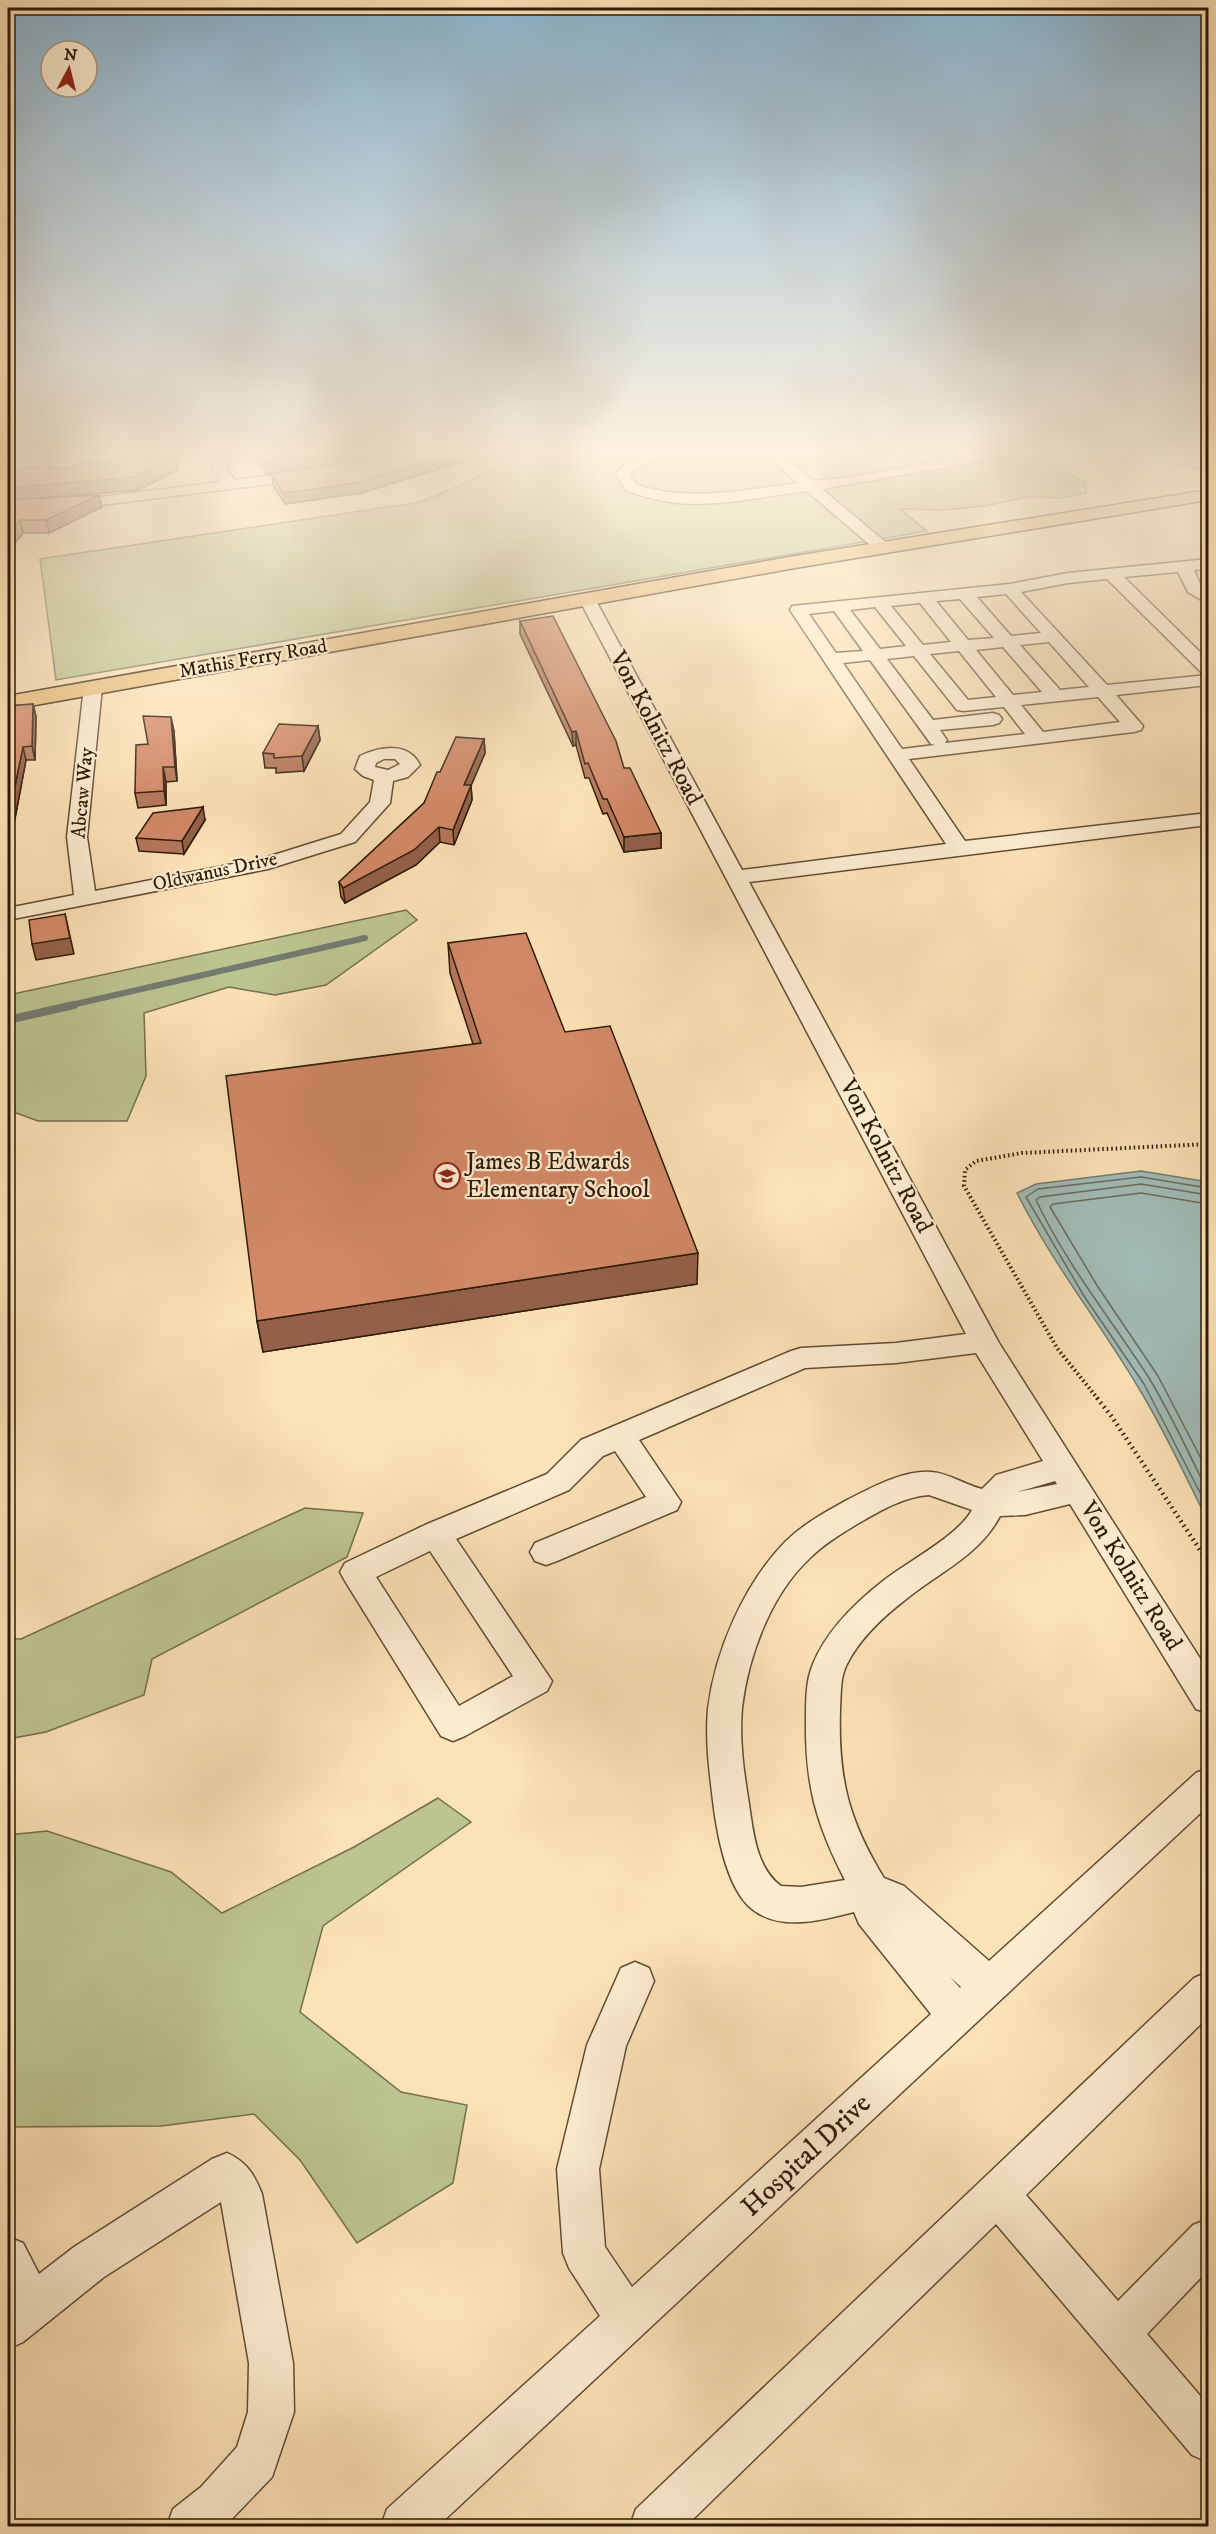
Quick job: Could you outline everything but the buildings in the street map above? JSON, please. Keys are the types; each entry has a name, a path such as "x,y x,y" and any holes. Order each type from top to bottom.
{"main road":[{"name":"Mathis Ferry Road","path":"8,703 742,572"}],"street":[{"path":"959,848 798,610 1010,589 1117,572"},
{"path":"1119,572 1209,649"},
{"path":"1119,572 1209,669"},
{"path":"1187,572 1194,589 1209,599"},
{"path":"897,755 1134,726 1010,589"},
{"path":"964,593 1056,697"},
{"path":"924,597 1038,738"},
{"name":"Von Kolnitz Road","path":"587,599 985,1342 1209,1700"},
{"path":"879,602 963,706"},
{"path":"839,606 918,710 944,749"},
{"path":"832,659 1052,637"},
{"path":"870,715 1209,680"},
{"name":"Abcaw Way","path":"85,898 77,837 93,687"},
{"path":"929,726 1117,707"},
{"name":"Oldwanus Drive","path":"8,914 268,863 348,838 380,803 384,776"},
{"path":"736,877 1209,819"},
{"path":"436,1534 535,1681 453,1726 356,1572 436,1534 558,1482 592,1448 801,1358 897,1353 985,1342"},
{"path":"546,1552 666,1502 620,1436"},
{"path":"988,1987 891,1898 871,1891 810,1904 787,1906 765,1898 744,1866 734,1828 725,1757 725,1708 739,1647 777,1572 812,1537 876,1499 913,1485 929,1483 947,1487 992,1504 1028,1505 1070,1479"},
{"path":"958,2016 872,1912 871,1891 847,1851 835,1823 825,1785 824,1691 831,1659 852,1630 888,1595 976,1531 992,1504"},
{"name":"Hospital Drive","path":"404,2526 1209,1784"},
{"path":"628,2320 584,2253 578,2169 607,2045 635,1981"},
{"path":"653,2526 1209,1991"},
{"path":"8,2258 20,2317 89,2262 227,2174 241,2194 271,2363 271,2412 256,2461 217,2503 190,2526"},
{"path":"998,2194 1209,2439"},
{"path":"1118,2333 1209,2240"}],"path":[{"path":"1209,1144 1011,1155 976,1161 965,1170 964,1186 1057,1348 1112,1417 1209,1563"}],"green space":[{"path":"42,572 686,572 56,680"},
{"path":"406,910 417,920 326,985 275,995 229,987 144,1013 146,1076 127,1121 38,1121 8,1110 8,995"},
{"path":"305,1508 363,1513 347,1557 152,1659 144,1695 46,1732 8,1739 8,1639 21,1639"},
{"path":"438,1798 471,1822 323,1926 300,2012 401,2092 467,2105 453,2183 357,2243 300,2160 254,2114 161,2126 8,2127 8,1835 47,1831 171,1872 222,1913 354,1847"}],"water":[{"path":"1141,1171 1208,1182 1208,1521 1148,1403 1045,1243 1017,1193 1036,1184"}],"waterway":[{"path":"67,1006 365,938"},
{"path":"8,1020 74,1005"}],"place":[{"name":"James B Edwards Elementary School","path":"447,1176"}]}
